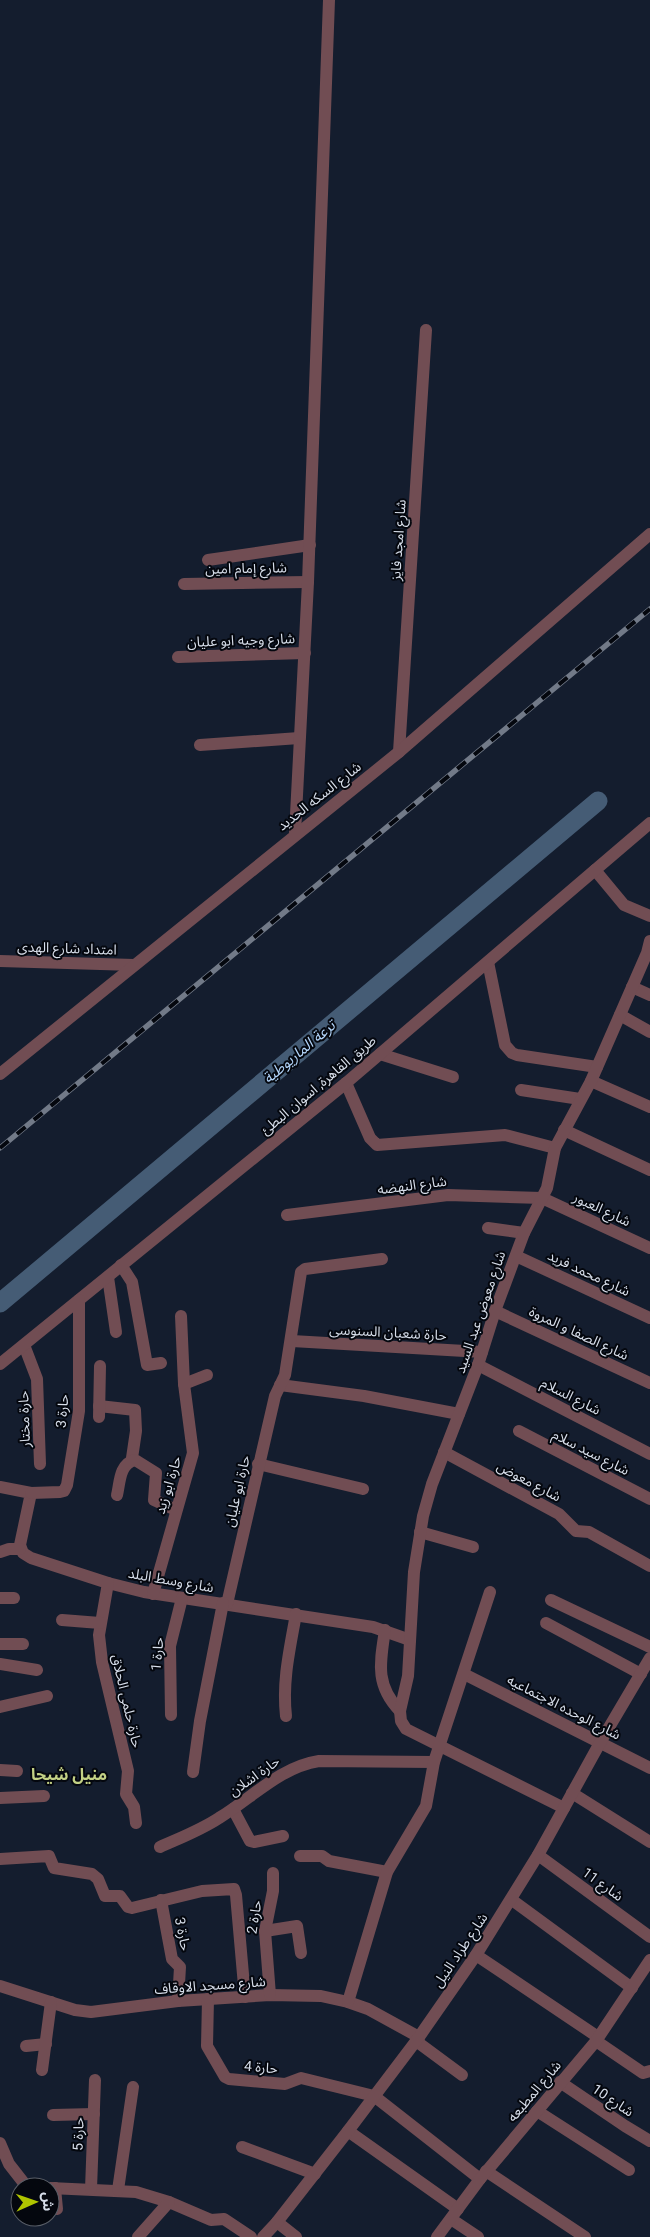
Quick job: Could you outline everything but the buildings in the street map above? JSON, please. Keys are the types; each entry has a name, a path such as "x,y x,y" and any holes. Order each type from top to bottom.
{"street":[{"path":"295,834 310,545 329,0"},
{"name":"شارع امجد فايز","path":"399,752 426,330"},
{"name":"شارع السكه الحديد","path":"0,1074 295,834 399,752 650,534"},
{"path":"208,560 310,545"},
{"name":"شارع إمام امين","path":"184,584 308,582"},
{"name":"شارع وجيه ابو عليان","path":"178,657 305,653"},
{"path":"200,745 299,738"},
{"name":"طريق القاهرة, اسوان البطئ","path":"0,1364 346,1083 650,823"},
{"path":"595,870 624,905 650,916"},
{"name":"شارع معوض عبد السيد","path":"400,1710 408,1676 414,1572 420,1532 432,1484 478,1365 495,1311 524,1233 547,1188 555,1148 591,1081 649,949"},
{"name":"امتداد شارع الهدى","path":"0,961 134,965"},
{"path":"488,962 505,1045 508,1050 517,1055 597,1067"},
{"path":"632,987 650,995"},
{"path":"620,1015 650,1032"},
{"path":"380,1054 453,1077"},
{"path":"591,1081 650,1107"},
{"path":"346,1083 370,1138 377,1145 505,1135 555,1148"},
{"path":"521,1090 580,1099"},
{"path":"564,1130 650,1170"},
{"name":"شارع النهضه","path":"287,1215 448,1195 542,1198"},
{"name":"شارع العبور","path":"542,1198 650,1248"},
{"path":"488,1228 524,1233"},
{"name":"شارع محمد فريد","path":"516,1256 650,1318"},
{"name":"حارة ابو عليان","path":"193,1772 200,1721 225,1604 274,1396 284,1375 292,1341 303,1270 382,1259"},
{"path":"121,1265 132,1282 147,1366 161,1363"},
{"path":"108,1277 116,1332"},
{"name":"حارة 3","path":"31,1493 60,1492 66,1487 79,1411 78,1300"},
{"name":"شارع الصفا و المروة","path":"495,1311 650,1383"},
{"name":"حارة ابو زيد","path":"152,1594 193,1453 184,1384 181,1316"},
{"name":"حارة شعبان السنوسى","path":"292,1341 482,1352"},
{"name":"حارة مختار","path":"24,1345 37,1380 40,1464"},
{"name":"شارع السلام","path":"478,1365 650,1454"},
{"path":"100,1366 99,1412 135,1410 136,1431 131,1454 134,1460 156,1473 154,1500 176,1510"},
{"path":"184,1384 207,1375"},
{"path":"280,1385 364,1396 459,1414"},
{"name":"شارع سيد سلام","path":"519,1431 650,1499"},
{"name":"شارع معوض","path":"444,1452 560,1514 576,1530 589,1532 650,1566"},
{"path":"117,1495 122,1469 127,1463 134,1460"},
{"path":"258,1464 362,1489"},
{"path":"0,1487 31,1493 20,1541 20,1549 0,1552"},
{"path":"420,1532 473,1547"},
{"name":"شارع وسط البلد","path":"20,1549 31,1558 108,1583 152,1594 296,1614 386,1630 410,1640"},
{"name":"حارة حلمى الحلاق","path":"108,1583 99,1635 102,1662 128,1770 126,1794 134,1807 136,1823"},
{"path":"348,2002 387,1872 426,1806 434,1762 490,1592"},
{"path":"0,1598 14,1598"},
{"name":"حارة 1","path":"171,1715 170,1646 182,1598"},
{"path":"551,1600 650,1648"},
{"path":"286,1716 285,1680 296,1614"},
{"path":"62,1620 100,1623"},
{"path":"546,1623 641,1674"},
{"path":"386,1630 380,1659 380,1674 391,1701 400,1710 401,1721 406,1730 564,1808"},
{"path":"0,1644 23,1644"},
{"name":"شارع طراد النيل","path":"263,2237 277,2222 348,2131 417,2039 476,1955 512,1900 650,1658"},
{"path":"0,1664 37,1670"},
{"name":"شارع الوحده الاجتماعيه","path":"464,1674 601,1741 650,1768"},
{"path":"0,1707 47,1696"},
{"name":"حارة اشلان","path":"160,1847 218,1819 285,1772 305,1763 319,1761 434,1762"},
{"path":"0,1770 17,1771"},
{"path":"572,1793 650,1842"},
{"path":"0,1798 44,1796"},
{"path":"233,1809 250,1841 254,1842 283,1836"},
{"name":"شارع 11","path":"538,1855 650,1937"},
{"path":"0,1859 50,1856 54,1868 92,1874 98,1879 105,1896 120,1896 130,1908 202,1891 231,1888 235,1891 245,1997"},
{"path":"300,1856 322,1856 329,1862 387,1872"},
{"name":"حارة 2","path":"270,1995 265,1931 272,1900 273,1873"},
{"name":"حارة 3","path":"161,1900 172,1959 180,1967 178,2000"},
{"path":"512,1900 632,1988"},
{"path":"265,1931 297,1926 301,1953"},
{"path":"476,1955 643,2073 650,2072"},
{"name":"شارع المطبعه","path":"436,2237 483,2175 597,2039 650,1960"},
{"name":"شارع مسجد الاوقاف","path":"0,1986 83,2012 178,2000 270,1995 308,1995 348,2002 368,2009 417,2039 462,2075"},
{"name":"حارة 4","path":"208,1999 207,2046 223,2074 229,2079 285,2084 301,2078 374,2096"},
{"path":"42,2070 51,2002"},
{"path":"26,2046 46,2044"},
{"name":"حارة 5","path":"91,2189 95,2080"},
{"name":"شارع 10","path":"560,2082 650,2141"},
{"path":"118,2190 132,2087"},
{"path":"374,2096 483,2175 585,2237"},
{"path":"537,2111 629,2170"},
{"path":"53,2114 94,2114"},
{"path":"348,2131 455,2214 478,2237"},
{"path":"0,2143 9,2164 19,2177"},
{"path":"242,2148 315,2174"},
{"path":"60,2188 136,2192 169,2202 211,2220 224,2219 251,2237"},
{"path":"138,2237 169,2202"},
{"path":"277,2222 296,2237"}],"waterway":[{"name":"ترعة الماريوطية","path":"0,1303 598,801"}],"railway":[{"path":"0,1148 650,609"}],"district":[{"name":"منيل شيحا","path":"69,1774"}]}
